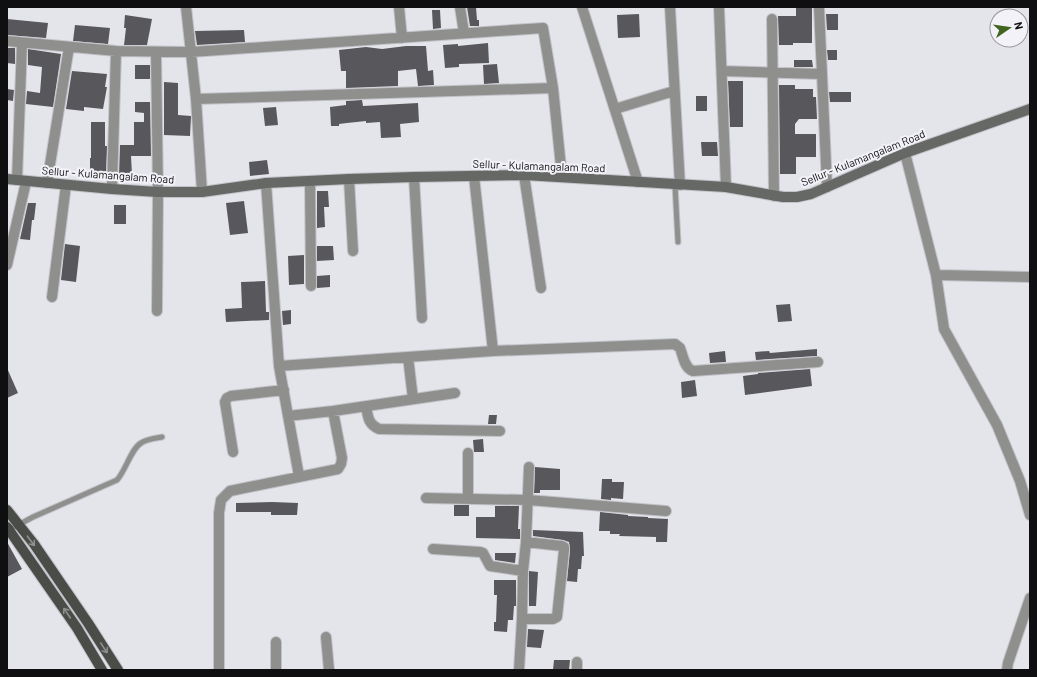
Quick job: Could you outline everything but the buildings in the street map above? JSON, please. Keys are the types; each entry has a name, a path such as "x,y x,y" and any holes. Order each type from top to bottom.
{"main road":[{"name":"Sellur - Kulamangalam Road","path":"17,180 158,192 202,192 266,183 414,177 524,176 726,187 774,196 798,197 811,194 905,153 1030,109"},
{"path":"7,510 22,523 34,544 118,670"},
{"path":"8,529 77,628 102,670"}],"street":[{"path":"186,7 196,99 202,192"},
{"path":"399,7 402,38"},
{"path":"460,7 464,33"},
{"path":"582,7 638,182"},
{"path":"670,7 677,185"},
{"path":"719,7 726,187"},
{"path":"819,7 827,187"},
{"path":"772,19 774,196"},
{"path":"7,42 22,42 116,51 191,52 543,28 553,88 562,177"},
{"path":"7,264 17,180 22,42"},
{"path":"47,183 69,47"},
{"path":"112,189 116,51"},
{"path":"156,52 158,192 157,311"},
{"path":"722,71 821,74"},
{"path":"196,99 553,88"},
{"path":"615,109 674,91"},
{"path":"905,153 936,275 944,328 997,425 1020,481 1030,515"},
{"path":"474,176 493,350"},
{"path":"524,176 541,288"},
{"path":"414,177 422,318"},
{"path":"348,179 353,251"},
{"path":"310,181 311,286"},
{"path":"266,183 279,366 299,476"},
{"path":"52,297 66,185"},
{"path":"936,275 1030,277"},
{"path":"279,366 493,350 675,344 680,348 686,366 689,370 693,371 818,362"},
{"path":"408,357 413,399"},
{"path":"233,452 225,402 227,398 231,396 284,390"},
{"path":"288,416 334,411 455,393"},
{"path":"366,406 370,422 373,427 379,429 500,431"},
{"path":"219,670 219,513 221,500 230,491 338,468 341,464 342,458 334,411"},
{"path":"468,453 468,498"},
{"path":"519,670 522,619 522,571 526,542 530,467"},
{"path":"426,498 528,500 666,511"},
{"path":"522,619 554,619 557,617 564,550 564,546 526,542"},
{"path":"433,549 480,552 485,556 490,566 522,571"},
{"path":"1007,670 1012,649 1030,598"},
{"path":"326,637 329,670"},
{"path":"276,642 276,670"}],"lane":[{"path":"677,185 678,242"},
{"path":"8,529 117,480 123,473 136,447 142,442 162,437"}]}
